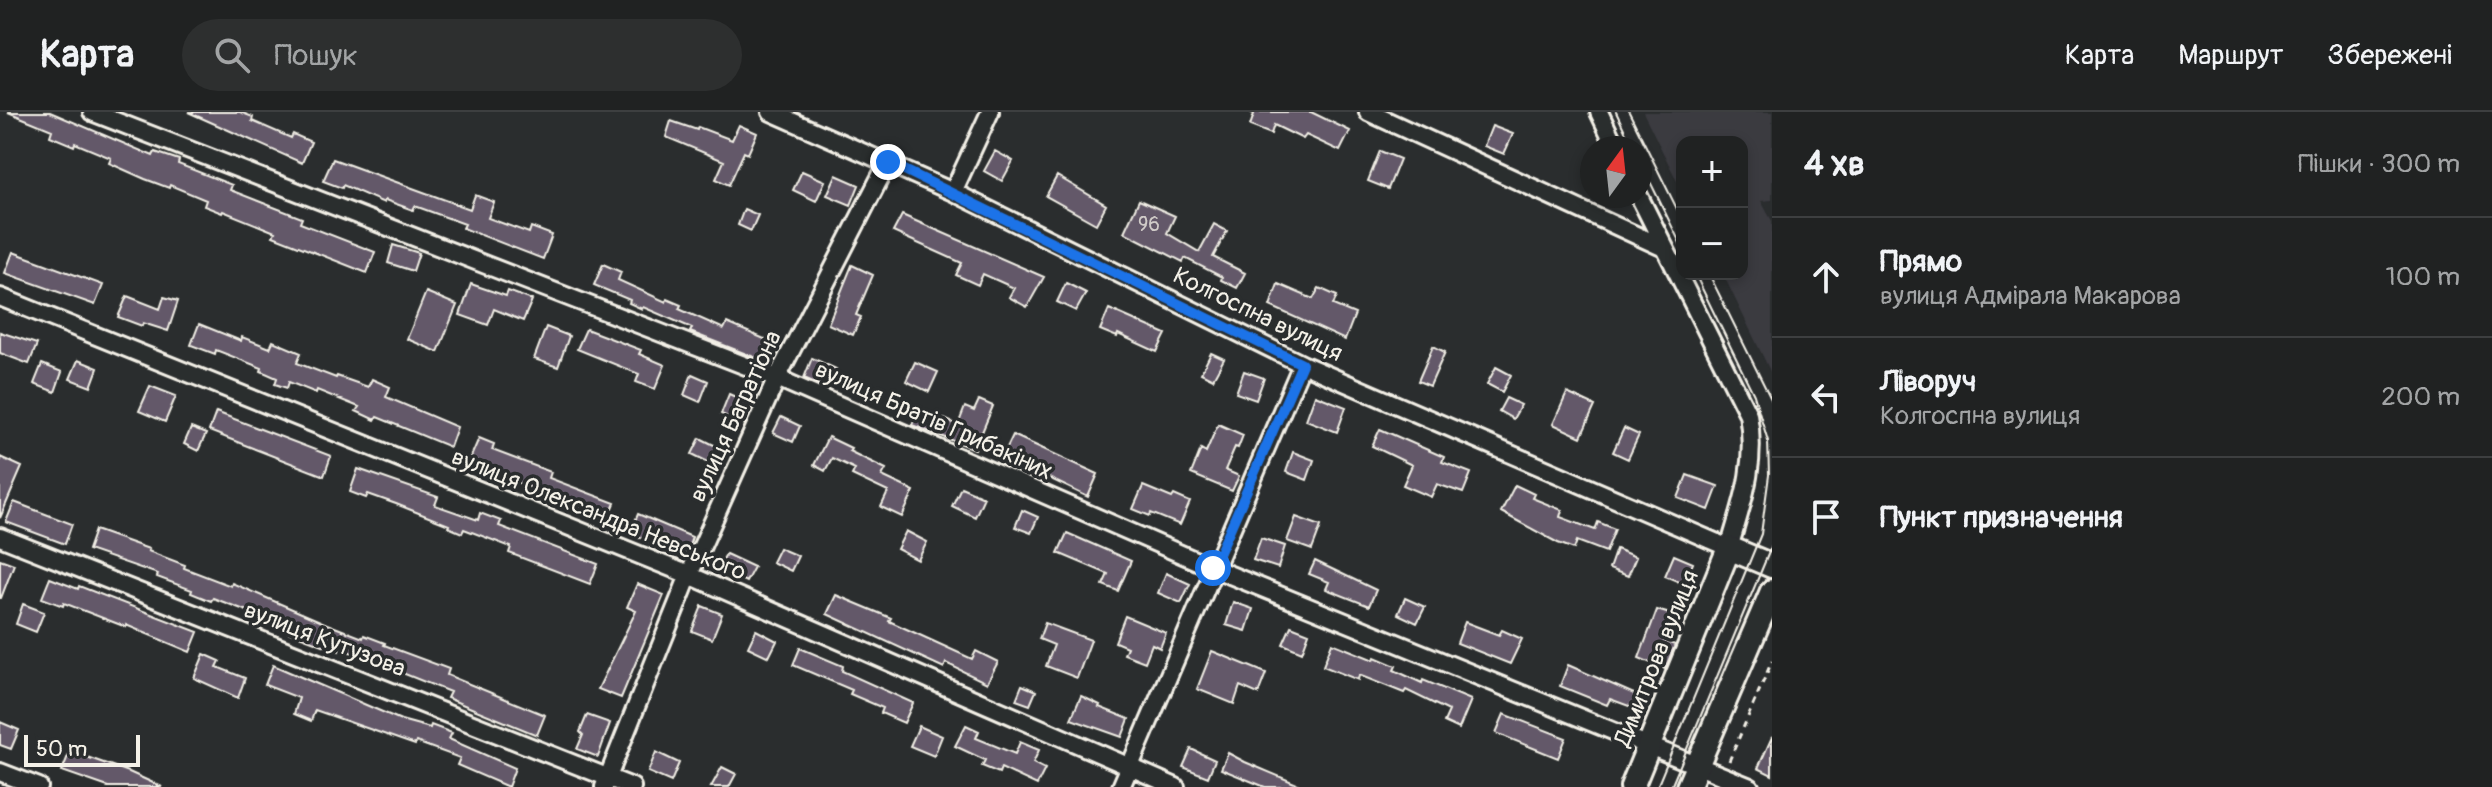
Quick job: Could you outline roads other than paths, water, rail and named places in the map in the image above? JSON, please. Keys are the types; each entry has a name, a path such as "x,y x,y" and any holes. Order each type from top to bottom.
{"street":[{"name":"вулиця Братів Грибакіних","path":"92,112 777,378 1213,568 1649,745 1693,777 1722,776 1750,787"},
{"name":"Колгоспна вулиця","path":"771,112 953,192 1302,364 1729,548"},
{"path":"953,192 990,112"},
{"path":"1368,112 1664,248"},
{"path":"1599,112 1610,136"},
{"name":"вулиця Багратіона","path":"606,782 689,575 777,378 888,162"},
{"path":"1645,208 1748,414 1753,441 1750,470 1729,548 1772,566"},
{"name":"вулиця Олександра Невського","path":"0,297 689,575 1176,787"},
{"path":"1121,787 1302,364"},
{"name":"вулиця Кутузова","path":"0,537 606,782 632,787"},
{"name":"Димитрова вулиця","path":"1632,787 1729,548"},
{"path":"1693,777 1772,591"},
{"path":"0,772 39,787"}],"tram line":[{"path":"1616,112 1627,136"},
{"path":"1629,112 1677,208"},
{"path":"1652,186 1676,235"},
{"path":"1657,787 1761,534 1769,475 1768,441 1754,395 1698,280"},
{"path":"1712,280 1772,401"},
{"path":"1671,787 1772,545"}]}
